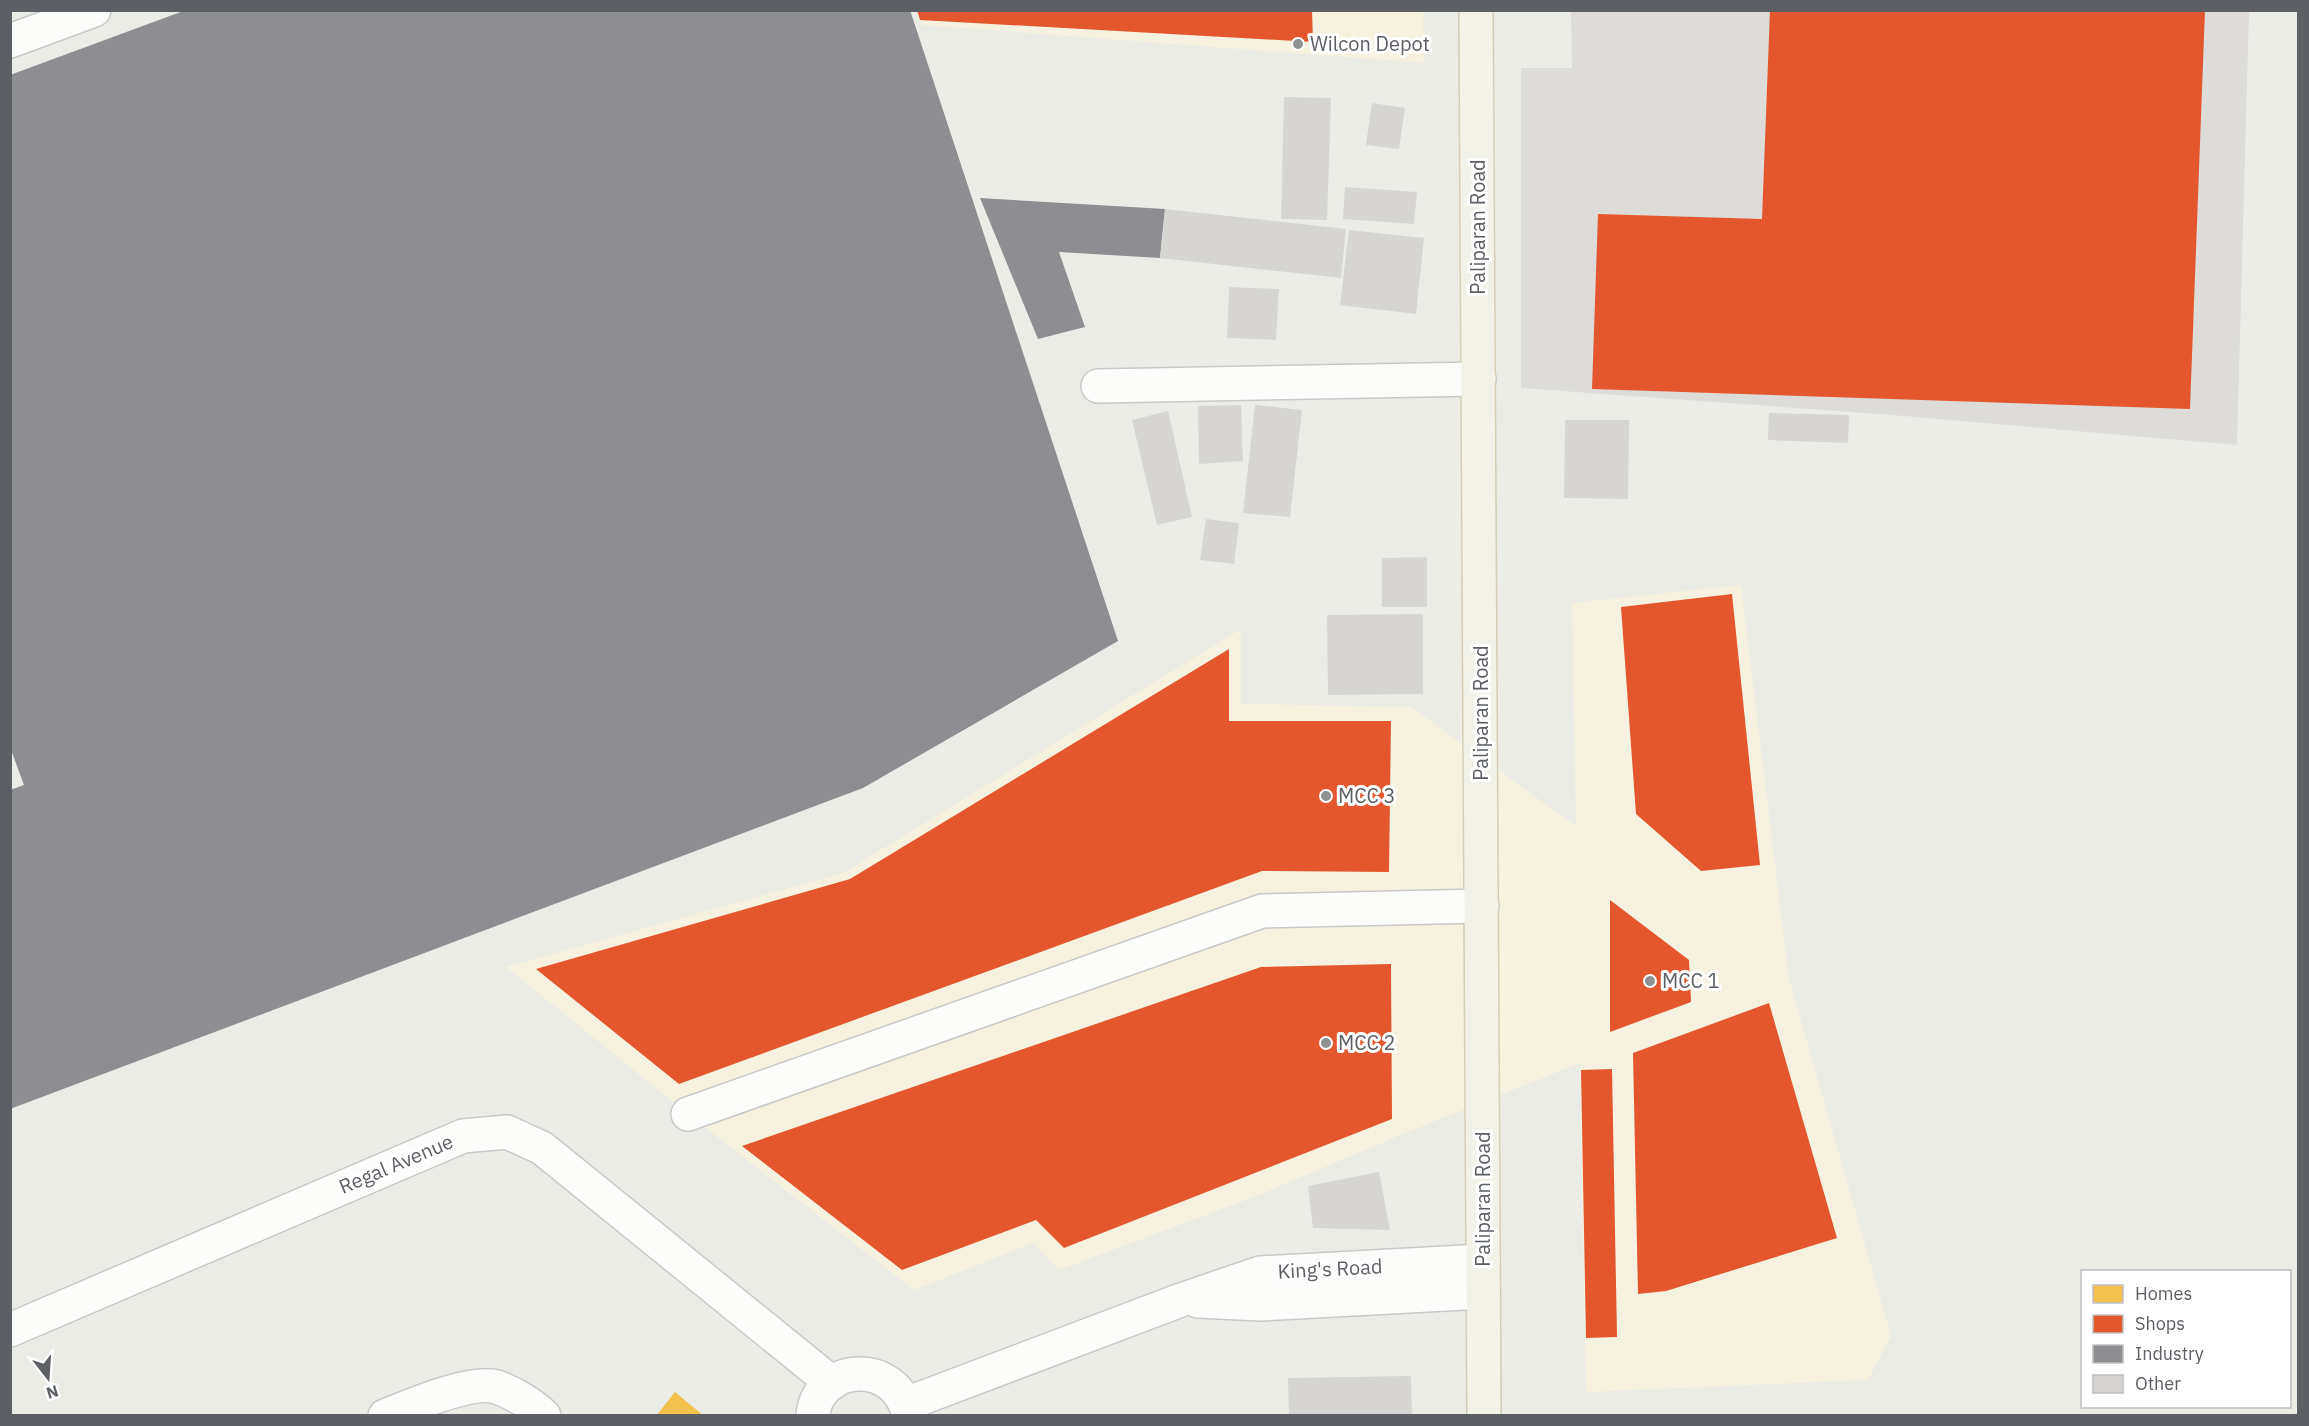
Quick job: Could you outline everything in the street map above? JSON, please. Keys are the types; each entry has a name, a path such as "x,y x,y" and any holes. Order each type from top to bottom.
{"main road":[{"name":"Paliparan Road","path":"1476,10 1484,1416"}],"street":[{"path":"10,40 94,10"},
{"path":"1098,386 1479,379"},
{"path":"688,1114 1262,911 1482,906"},
{"name":"Regal Avenue","path":"10,1330 464,1136 507,1132 542,1148 831,1383"},
{"name":"King's Road","path":"907,1410 1181,1300 1260,1273 1483,1276"},
{"path":"813,1416 820,1395 831,1383 848,1375 865,1373 882,1378 897,1389 907,1410"},
{"path":"385,1416 457,1389 495,1386 535,1407 544,1416"}],"shaded area":[{"name":"Wilcon Depot","path":"917,11 1423,11 1424,63 922,25"},
{"path":"1571,11 2249,11 2237,445 1892,415 1521,388 1521,68 1572,68"},
{"path":"1741,585 1789,979 1891,1336 1868,1380 1586,1392 1580,1063 1259,1195 1059,1270 1033,1243 914,1290 688,1114 506,967 843,873 1241,629 1241,704 1411,707 1576,826 1572,603"}],"building: Homes":[{"path":"675,1392 704,1416 656,1416"}],"building: Shops":[{"path":"917,10 1312,10 1313,42 920,20"},
{"path":"1770,10 2205,10 2190,409 1592,389 1598,214 1762,219"},
{"path":"1732,594 1760,865 1701,871 1636,814 1621,607"},
{"path":"1229,649 1229,721 1391,721 1389,872 1262,871 679,1084 536,969 850,879"},
{"name":"MCC 1","path":"1610,900 1689,960 1691,1002 1610,1032"},
{"path":"1391,964 1392,1119 1064,1248 1036,1220 902,1270 742,1146 1261,967"},
{"path":"1769,1003 1837,1238 1666,1291 1638,1294 1633,1053"},
{"path":"1612,1069 1617,1337 1586,1338 1581,1070"}],"building: Industry":[{"path":"186,10 910,10 1118,641 863,788 10,1109 10,790 24,785 10,747 10,75"},
{"path":"980,198 1165,209 1160,258 1059,252 1085,327 1038,339"}],"building: Other":[{"path":"1284,97 1331,98 1327,220 1281,219"},
{"path":"1372,103 1405,108 1399,149 1366,145"},
{"path":"1345,187 1417,192 1414,224 1343,219"},
{"path":"1165,209 1346,229 1341,278 1160,258"},
{"path":"1349,230 1424,238 1416,314 1340,305"},
{"path":"1229,287 1279,289 1276,340 1227,338"},
{"path":"1241,405 1243,461 1199,464 1198,406"},
{"path":"1255,405 1302,410 1290,517 1243,513"},
{"path":"1168,411 1192,517 1157,525 1132,420"},
{"path":"1769,413 1849,415 1848,443 1768,440"},
{"path":"1565,420 1629,420 1628,499 1564,498"},
{"path":"1206,519 1239,523 1234,564 1200,560"},
{"path":"1427,557 1427,607 1382,607 1382,558"},
{"path":"1423,614 1423,694 1328,695 1327,615"},
{"path":"1379,1172 1390,1230 1313,1228 1308,1186"},
{"path":"1411,1376 1412,1416 1289,1416 1288,1378"}],"place":[{"name":"Wilcon Depot","path":"1298,44"},
{"name":"MCC 3","path":"1326,796"},
{"name":"MCC 1","path":"1650,981"},
{"name":"MCC 2","path":"1326,1043"}]}
